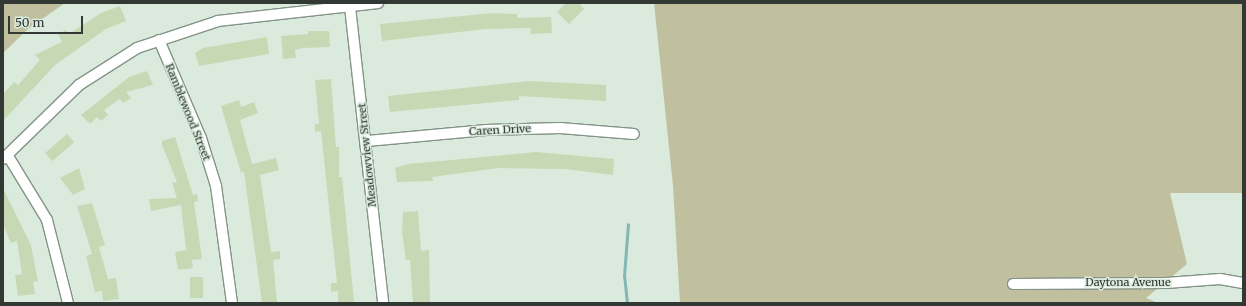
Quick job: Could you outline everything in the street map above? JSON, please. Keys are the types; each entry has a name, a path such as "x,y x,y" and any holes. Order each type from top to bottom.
{"street":[{"path":"68,303 47,220 5,158 79,85 137,48 218,21 378,3"},
{"name":"Meadowview Street","path":"350,7 367,141 383,303"},
{"name":"Ramblewood Street","path":"159,40 201,138 216,186 232,303"},
{"name":"Caren Drive","path":"367,141 486,130 560,128 634,134"},
{"name":"Daytona Avenue","path":"1013,284 1166,283 1220,279 1243,282"}],"green space":[{"path":"3,3 65,3 28,29 3,53"},
{"path":"654,3 1243,3 1243,193 1170,193 1187,264 1146,298 1158,303 680,303 673,186"}],"building":[{"path":"566,3 579,3 584,9 569,24 557,12"},
{"path":"120,6 126,21 106,29 55,65 3,121 3,94 14,82 18,85 40,60 35,55 62,42 58,34 66,30 69,34 101,13"},
{"path":"493,13 517,14 517,18 551,17 552,33 531,34 530,28 485,29 382,41 380,24"},
{"path":"308,31 329,31 330,47 303,48 295,50 296,58 283,59 281,36 308,34"},
{"path":"267,37 269,54 199,66 195,53 203,48"},
{"path":"147,71 153,85 126,92 131,98 123,103 120,99 104,110 108,115 101,121 97,117 90,124 81,115 129,77"},
{"path":"331,79 336,147 339,147 339,177 342,177 354,302 338,303 338,291 331,292 331,283 337,283 321,131 315,132 315,124 319,124 315,80"},
{"path":"530,81 606,85 606,101 519,96 519,100 390,112 388,96"},
{"path":"239,100 241,107 254,102 258,113 240,120 252,164 276,158 279,170 260,175 271,252 280,251 280,259 273,260 277,303 262,303 244,172 241,173 221,106"},
{"path":"67,134 74,142 52,161 45,153"},
{"path":"175,137 193,195 197,194 198,201 194,202 202,259 192,260 193,268 178,270 175,252 186,250 181,205 151,211 149,199 177,198 172,183 177,182 162,145 162,141"},
{"path":"536,152 614,159 613,175 565,169 498,168 432,177 433,181 397,182 395,168 408,164"},
{"path":"79,168 85,189 73,195 60,178"},
{"path":"3,188 31,245 38,281 33,282 35,294 18,296 15,275 22,274 17,241 11,243 3,225"},
{"path":"92,203 105,245 99,247 108,279 116,278 119,299 103,301 102,291 95,292 86,256 92,254 77,206"},
{"path":"418,211 421,251 429,250 430,303 413,303 410,260 406,260 402,233 403,212"},
{"path":"190,277 203,277 203,298 190,298"}],"waterway":[{"path":"627,303 624,276 628,224"}]}
